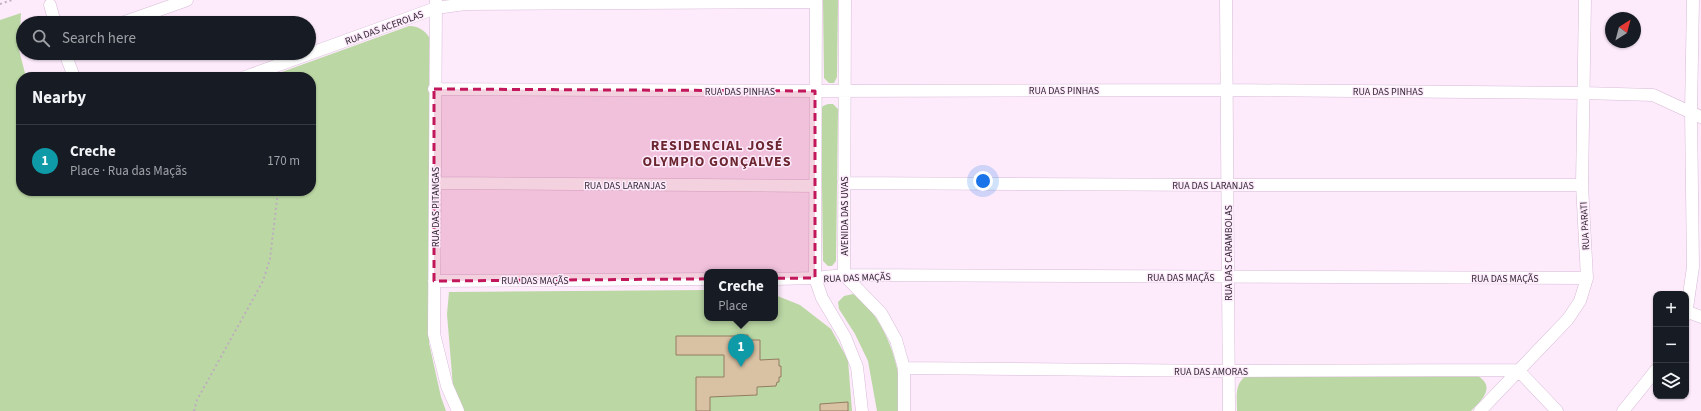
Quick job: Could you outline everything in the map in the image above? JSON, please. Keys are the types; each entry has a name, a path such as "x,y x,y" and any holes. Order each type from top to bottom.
{"street":[{"path":"142,16 187,0"},
{"name":"AVENIDA DAS UVAS","path":"844,275 845,0"},
{"name":"RUA DAS CARAMBOLAS","path":"1226,0 1229,411"},
{"name":"RUA PARATI","path":"1480,411 1568,319 1580,301 1587,278 1582,185 1585,0"},
{"path":"1689,298 1693,267 1696,114 1697,18 1693,0"},
{"path":"816,1 814,186 815,278 822,298 845,337 857,367 862,411"},
{"name":"RUA DAS ACEROLAS","path":"316,50 436,4 816,1"},
{"name":"RUA DAS PITANGAS","path":"436,4 434,89 434,334 447,386 458,411"},
{"path":"50,5 53,16"},
{"path":"68,60 72,72"},
{"name":"RUA DAS ACEROLAS","path":"258,72 289,60"},
{"name":"RUA DAS PINHAS","path":"434,89 815,92 1227,90 1583,93 1653,95 1696,114"},
{"name":"RUA DAS LARANJAS","path":"844,182 1228,185 1582,185"},
{"name":"RUA DAS LARANJAS","path":"435,183 814,186"},
{"path":"844,275 881,313 896,340 904,368 904,411"},
{"name":"RUA DAS MAÇÃS","path":"778,279 815,278 844,275 1587,278"},
{"name":"RUA DAS MAÇÃS","path":"434,281 704,279"},
{"path":"1689,314 1701,317"},
{"name":"RUA DAS AMORAS","path":"904,368 1229,371 1518,370"},
{"path":"1518,370 1557,411"},
{"path":"1623,411 1653,374"}],"path":[{"path":"0,4 12,0"},
{"path":"194,411 198,400 263,281 270,259 277,196"}],"highlighted area":[{"path":"434,89 815,91 815,278 434,281"}],"green space":[{"path":"823,0 838,0 837,77 834,83 829,83 824,78"},
{"path":"21,13 21,16 16,16 16,60 22,60 25,72 16,72 16,196 316,196 316,72 282,72 409,26 420,28 428,35 432,42 429,144 429,343 441,397 446,411 0,411 0,20"},
{"path":"833,104 838,109 836,261 832,266 828,266 823,261 821,109 823,106"},
{"path":"704,290 704,321 778,321 778,296 800,305 831,329 848,360 852,411 463,411 453,387 447,314 449,292"},
{"path":"853,294 871,311 886,335 898,374 900,411 877,411 868,361 855,334 839,309 838,302 844,296"},
{"path":"1476,375 1482,379 1487,388 1483,398 1471,411 1237,411 1238,387 1242,379 1246,376"}],"building":[{"path":"748,335 748,340 760,340 760,360 779,359 779,366 781,366 781,377 779,377 779,382 777,382 776,386 757,387 757,395 710,397 710,411 696,411 696,377 724,377 724,355 676,355 676,336"},
{"path":"848,402 848,411 820,411 820,404"}],"place":[{"name":"Creche","path":"741,367"}],"district":[{"name":"RESIDENCIAL JOSÉ OLYMPIO GONÇALVES","path":"717,154"}]}
